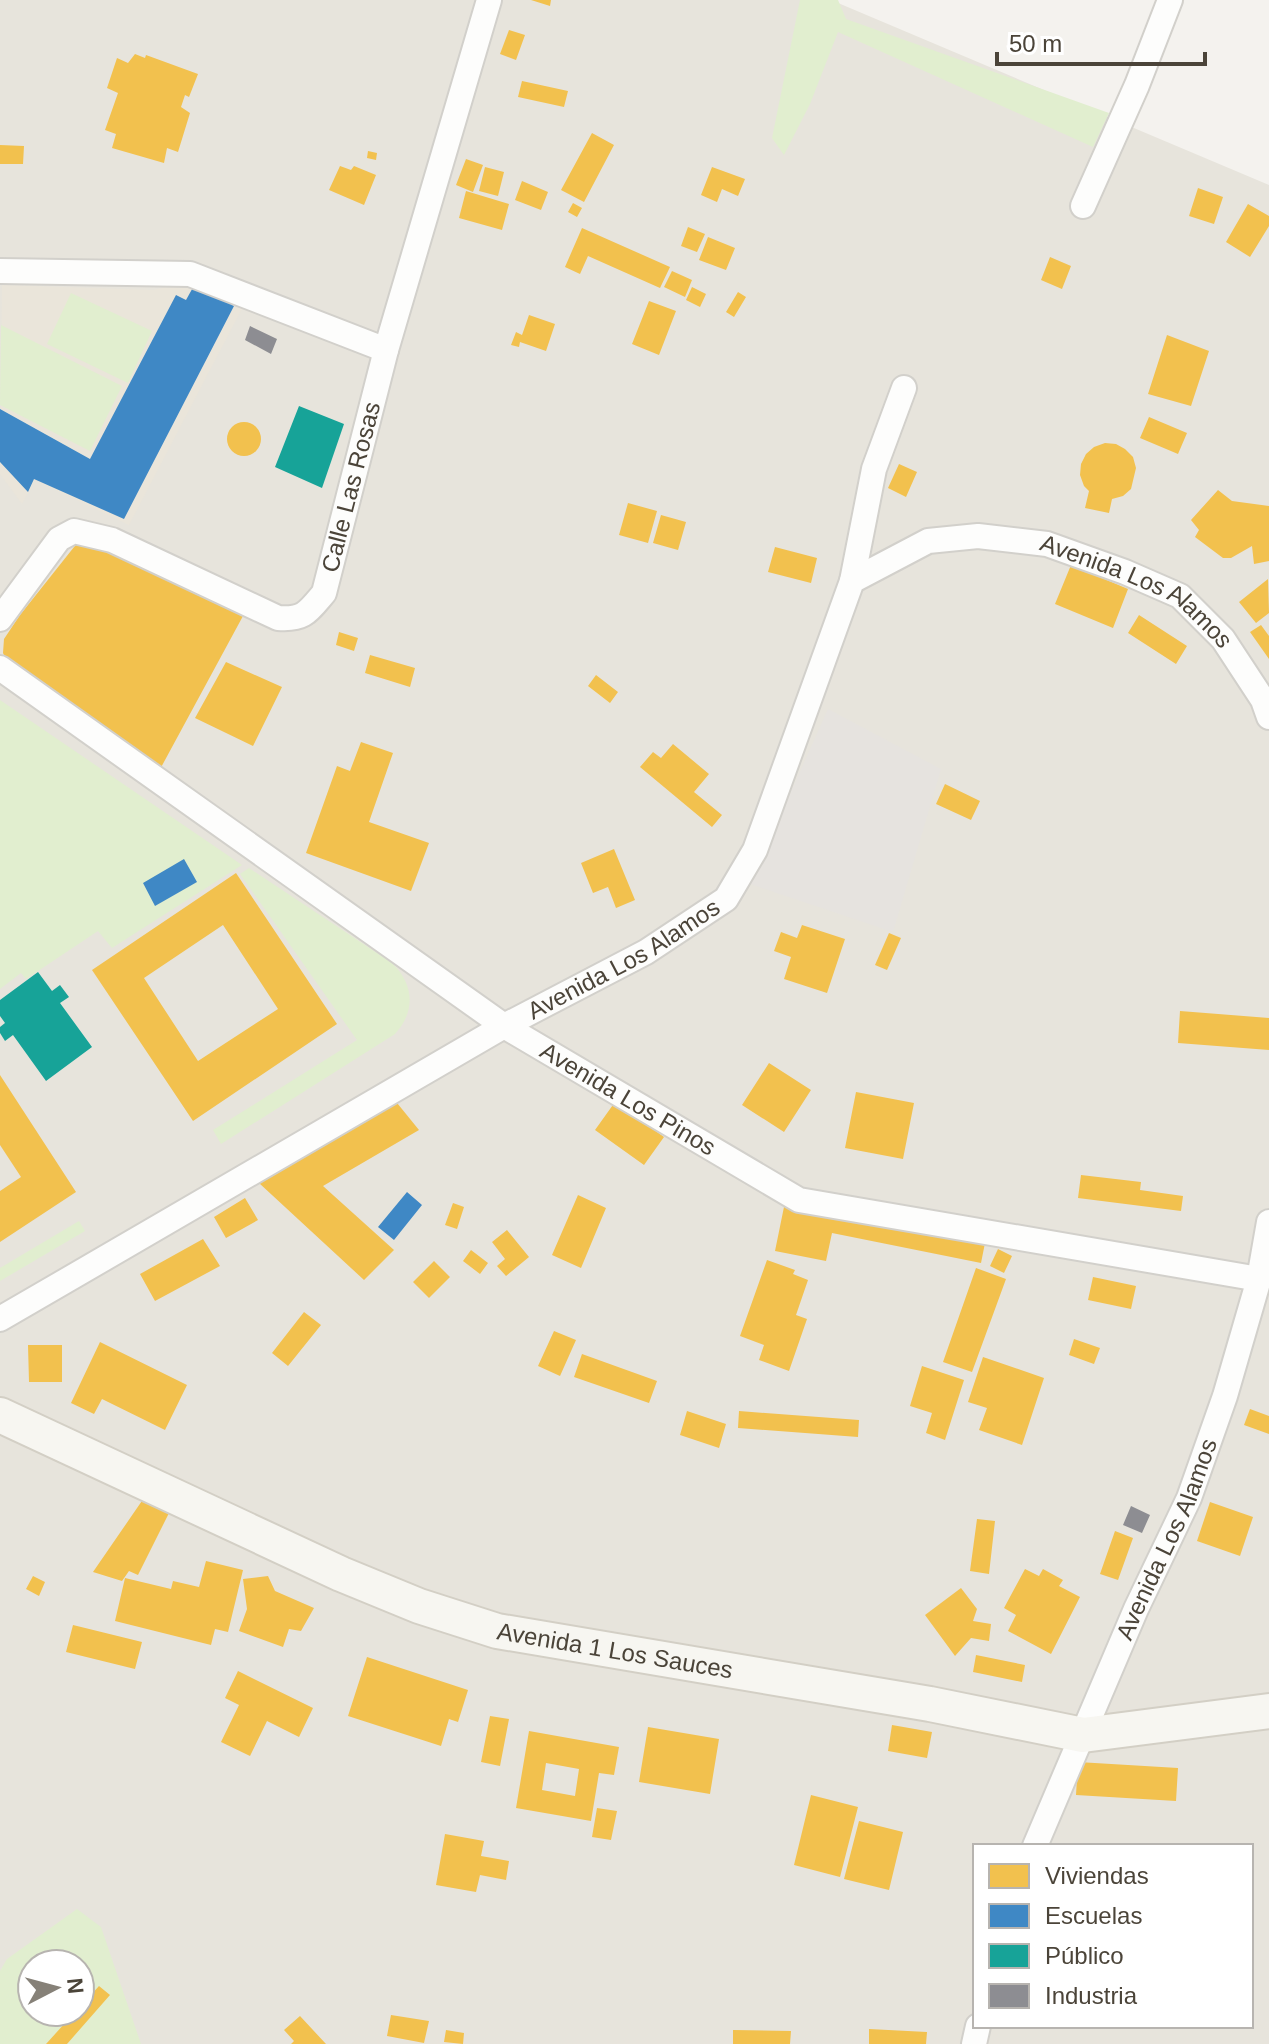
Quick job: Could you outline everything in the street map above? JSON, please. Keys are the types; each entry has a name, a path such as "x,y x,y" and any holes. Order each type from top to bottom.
{"street":[{"name":"Calle Las Rosas","path":"0,619 59,539 74,531 112,540 278,618 296,619 307,613 324,593 386,350 489,0"},
{"path":"1083,206 1137,85 1170,0"},
{"path":"4,271 190,274 386,350"},
{"path":"852,581 874,469 904,388"},
{"name":"Avenida Los Alamos","path":"0,1319 504,1026 646,952 726,899 755,850 852,581 928,541 978,536 1047,544 1180,596 1223,639 1263,700 1269,717"},
{"name":"Avenida Los Pinos","path":"0,668 504,1026 799,1200 1259,1279"},
{"name":"Avenida Los Alamos","path":"1036,1844 1136,1609 1189,1498 1225,1396 1259,1279 1269,1222"},
{"name":"Avenida 1 Los Sauces","path":"0,1415 341,1574 419,1606 497,1631 905,1700 1083,1735 1269,1711"}],"shaded area":[{"path":"0,0 831,0 1269,185 1269,2044 0,2044"},
{"path":"197,280 245,303 129,525 35,480 22,504 0,474 2,285 153,290"},
{"path":"828,709 941,769 893,932 750,884"}],"green space":[{"path":"800,0 838,0 846,19 1109,113 1093,147 838,32 810,104 784,155 772,138"},
{"path":"71,293 152,331 128,383 47,344"},
{"path":"1,325 122,386 90,451 0,405"},
{"path":"0,700 242,865 112,948 98,931 26,979 21,973 0,989"},
{"path":"249,868 392,963 405,980 410,998 406,1016 395,1034 221,1144 213,1130 357,1040 240,874"},
{"path":"79,1221 85,1231 0,1281 0,1268"},
{"path":"77,1909 101,1927 141,2044 0,2044 0,1971 7,1959 16,1953 16,2028 96,2028 96,1948 22,1948"}],"building: Viviendas":[{"path":"531,0 551,0 550,6"},
{"path":"509,30 525,35 516,60 500,54"},
{"path":"135,54 198,74 189,97 185,95 181,107 190,113 178,152 167,148 164,163 112,148 116,134 105,130 118,93 107,88 117,58 128,63"},
{"path":"522,81 568,91 564,107 518,97"},
{"path":"592,133 614,145 584,202 561,190"},
{"path":"0,145 24,146 23,164 0,164"},
{"path":"368,151 377,153 376,160 367,158"},
{"path":"466,159 483,165 473,192 456,185"},
{"path":"340,166 351,170 354,166 376,175 364,205 329,190"},
{"path":"485,167 504,172 498,196 479,191"},
{"path":"712,167 745,179 738,196 722,189 717,202 701,195"},
{"path":"522,181 548,192 541,210 515,200"},
{"path":"1198,188 1223,197 1214,224 1189,216"},
{"path":"466,191 509,204 502,230 459,218"},
{"path":"573,203 582,208 577,217 568,212"},
{"path":"1248,204 1269,216 1269,226 1250,257 1226,242"},
{"path":"688,227 705,234 697,252 681,246"},
{"path":"582,228 670,267 660,288 588,256 580,274 565,267"},
{"path":"708,237 735,248 726,270 699,260"},
{"path":"1050,257 1071,266 1062,289 1041,280"},
{"path":"672,271 692,280 685,297 664,287"},
{"path":"692,287 706,294 700,307 686,300"},
{"path":"738,292 746,297 734,317 726,312"},
{"path":"649,301 676,311 659,355 632,344"},
{"path":"529,315 555,324 546,351 520,342 519,347 511,345 516,332 522,335"},
{"path":"1167,335 1209,351 1191,406 1148,394"},
{"path":"1149,417 1187,433 1178,454 1140,438"},
{"path":"244,422 256,427 261,439 256,451 244,456 232,451 227,439 232,427"},
{"path":"1105,443 1125,449 1133,457 1136,468 1131,489 1123,496 1112,499 1109,513 1085,508 1089,491 1080,475 1086,454"},
{"path":"899,464 917,472 906,497 888,488"},
{"path":"1218,490 1232,501 1269,506 1269,561 1254,564 1252,546 1231,558 1223,558 1195,537 1199,530 1191,520"},
{"path":"628,503 657,511 648,543 619,535"},
{"path":"661,515 686,522 678,550 653,543"},
{"path":"78,542 129,556 243,616 158,773 10,668 3,653 4,639 20,615"},
{"path":"775,547 817,558 811,583 768,572"},
{"path":"1071,565 1128,589 1113,628 1055,604"},
{"path":"1268,579 1269,613 1256,623 1239,602"},
{"path":"1139,615 1187,646 1176,664 1128,633"},
{"path":"1261,625 1269,636 1269,659 1250,632"},
{"path":"339,632 358,638 354,651 336,645"},
{"path":"370,655 415,668 410,687 365,673"},
{"path":"226,662 282,687 253,746 195,718"},
{"path":"596,675 618,692 610,703 588,686"},
{"path":"361,742 393,753 369,822 429,843 411,891 306,853 337,766 350,771"},
{"path":"673,744 709,774 694,792 722,815 712,827 640,767 653,752 661,758"},
{"path":"945,784 980,801 971,820 936,804"},
{"path":"614,849 635,900 616,908 608,887 593,893 581,863"},
{"path":"236,873 337,1024 193,1121 92,970","holes":["223,925 278,1009 198,1061 144,978"]},
{"path":"802,925 845,939 827,993 784,979 791,957 774,951 781,932 797,938"},
{"path":"889,933 901,938 887,970 875,965"},
{"path":"1180,1011 1269,1018 1269,1050 1178,1043"},
{"path":"769,1063 811,1090 784,1132 742,1105"},
{"path":"0,1075 76,1192 0,1242 0,1191 21,1177 0,1145"},
{"path":"856,1092 914,1103 903,1159 845,1148"},
{"path":"393,1098 419,1130 323,1186 394,1250 364,1280 259,1183"},
{"path":"615,1102 664,1137 644,1165 595,1130"},
{"path":"1081,1175 1141,1182 1140,1190 1183,1196 1181,1211 1078,1198"},
{"path":"578,1195 606,1208 581,1268 552,1255"},
{"path":"245,1198 258,1220 226,1238 214,1217"},
{"path":"785,1202 985,1243 981,1263 832,1233 826,1261 775,1251"},
{"path":"453,1203 464,1207 457,1229 445,1225"},
{"path":"507,1230 529,1257 506,1276 497,1266 505,1259 492,1242"},
{"path":"203,1239 220,1266 155,1301 140,1274"},
{"path":"998,1249 1012,1256 1004,1273 990,1266"},
{"path":"471,1250 488,1263 480,1274 463,1261"},
{"path":"767,1260 795,1270 793,1274 808,1280 796,1315 807,1319 789,1371 759,1360 764,1345 740,1336"},
{"path":"434,1261 450,1277 429,1298 413,1282"},
{"path":"976,1268 1006,1279 972,1372 943,1362"},
{"path":"1093,1277 1136,1286 1131,1309 1088,1300"},
{"path":"304,1312 321,1325 288,1366 272,1353"},
{"path":"554,1331 576,1340 560,1376 538,1366"},
{"path":"1074,1339 1100,1348 1094,1364 1069,1355"},
{"path":"100,1342 187,1385 165,1430 102,1399 94,1414 71,1403"},
{"path":"28,1345 62,1345 62,1382 29,1382"},
{"path":"582,1354 657,1381 649,1403 574,1377"},
{"path":"983,1357 1044,1378 1022,1445 979,1430 987,1408 968,1402"},
{"path":"922,1366 964,1380 945,1440 926,1433 932,1413 910,1406"},
{"path":"1250,1409 1269,1416 1269,1434 1244,1425"},
{"path":"687,1411 726,1424 719,1448 680,1435"},
{"path":"739,1411 859,1420 858,1437 738,1428"},
{"path":"146,1495 172,1507 138,1575 129,1571 122,1581 93,1572"},
{"path":"1210,1502 1253,1517 1240,1556 1197,1541"},
{"path":"977,1519 995,1521 989,1574 970,1571"},
{"path":"1115,1531 1133,1538 1118,1580 1100,1574"},
{"path":"206,1561 243,1570 228,1632 215,1629 211,1645 115,1621 125,1578 171,1589 173,1581 199,1587"},
{"path":"1025,1569 1039,1576 1043,1569 1063,1580 1059,1586 1080,1597 1051,1654 1008,1631 1016,1615 1004,1608"},
{"path":"33,1576 45,1582 39,1596 26,1589"},
{"path":"268,1576 275,1591 314,1608 301,1631 289,1629 283,1647 239,1631 247,1609 243,1579"},
{"path":"961,1588 977,1609 973,1621 991,1624 989,1641 971,1638 955,1656 925,1615"},
{"path":"73,1625 142,1642 135,1669 66,1652"},
{"path":"976,1655 1025,1665 1022,1682 973,1672"},
{"path":"367,1657 468,1690 458,1722 449,1719 441,1746 348,1716"},
{"path":"238,1671 313,1708 299,1737 267,1721 250,1756 221,1742 239,1705 225,1698"},
{"path":"490,1716 509,1719 500,1766 481,1762"},
{"path":"892,1725 932,1732 927,1758 888,1751"},
{"path":"648,1727 719,1739 710,1794 639,1782"},
{"path":"529,1731 619,1747 614,1775 599,1773 591,1821 516,1808","holes":["546,1763 579,1769 575,1796 542,1790"]},
{"path":"1078,1762 1178,1768 1176,1801 1076,1795"},
{"path":"811,1795 858,1807 840,1877 794,1865"},
{"path":"597,1808 617,1811 611,1840 592,1837"},
{"path":"859,1821 903,1832 889,1890 844,1879"},
{"path":"445,1834 484,1841 481,1856 509,1861 506,1880 480,1875 476,1892 436,1885"},
{"path":"99,1986 110,1995 96,2011 96,1989"},
{"path":"391,2015 429,2021 424,2043 387,2036"},
{"path":"300,2016 326,2044 291,2044 294,2041 284,2030"},
{"path":"60,2028 81,2028 67,2044 46,2044"},
{"path":"869,2029 927,2032 926,2044 869,2044"},
{"path":"446,2030 464,2033 463,2044 444,2042"},
{"path":"733,2030 791,2031 790,2044 733,2044"}],"building: Escuelas":[{"path":"196,282 234,306 124,519 34,479 28,492 0,462 0,409 90,459 176,295 186,300"},
{"path":"184,859 197,882 155,906 143,883"},
{"path":"407,1192 422,1205 394,1240 378,1227"}],"building: Público":[{"path":"299,406 344,424 322,488 275,467"},
{"path":"38,972 52,991 60,985 69,997 60,1003 92,1047 46,1081 13,1035 5,1041 0,1033 0,1027 5,1023 0,1016 0,1000"}],"building: Industria":[{"path":"250,326 277,339 271,354 245,340"},
{"path":"1131,1506 1150,1515 1142,1533 1123,1525"}]}
